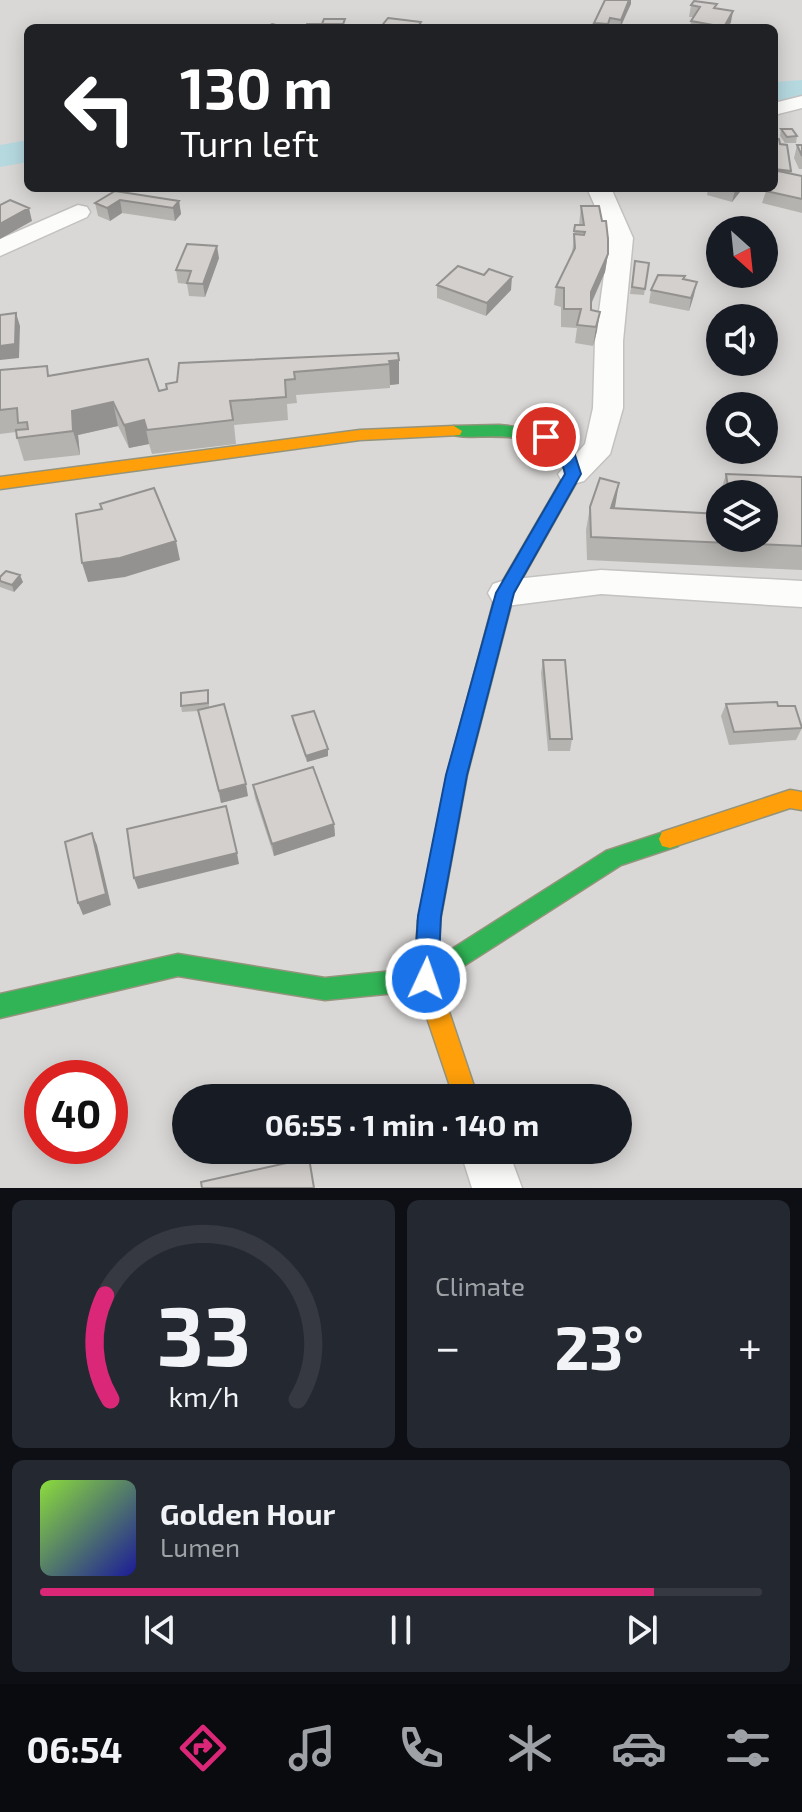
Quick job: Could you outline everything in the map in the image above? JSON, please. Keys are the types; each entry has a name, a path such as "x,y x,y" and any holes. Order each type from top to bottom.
{"street":[{"path":"778,108 802,102"},
{"path":"461,1084 426,979 429,916 457,775 505,593 573,474 599,447 608,408 609,341 621,238 601,192"},
{"path":"0,248 78,212"},
{"path":"0,483 360,435 488,430 546,437 568,456 573,474"},
{"path":"505,593 601,582 802,594"},
{"path":"0,1006 178,965 325,989 426,979 614,858 790,799 802,801"},
{"path":"489,1164 497,1188"}],"shaded area":[{"path":"0,0 802,0 802,1188 0,1188"}],"building":[{"path":"605,0 629,0 621,20 610,18 608,24 594,23"},
{"path":"694,1 717,4 714,8 733,11 726,24 708,24 691,21 700,7 691,5"},
{"path":"388,18 421,22 420,24 383,24"},
{"path":"324,19 345,19 343,24 322,24"},
{"path":"781,129 792,129 797,136 787,137"},
{"path":"778,139 780,144 787,145 791,171 778,169"},
{"path":"778,171 802,176 802,199 770,192 778,192"},
{"path":"113,192 179,201 173,208 120,200 107,208 95,203"},
{"path":"10,200 29,208 0,224 0,205"},
{"path":"581,206 599,206 602,221 606,221 608,254 591,292 591,310 600,312 596,327 577,325 581,309 564,309 564,288 556,287 575,248 574,234 584,235 585,232 574,231 575,225 584,225"},
{"path":"187,244 217,246 203,284 187,283 191,271 176,270"},
{"path":"635,261 649,263 645,289 632,287"},
{"path":"458,266 484,275 489,269 512,277 487,303 437,285"},
{"path":"658,275 685,276 683,279 697,282 691,298 651,290"},
{"path":"16,313 15,344 0,346 0,315"},
{"path":"398,353 399,360 389,361 390,364 294,372 295,379 285,380 286,397 230,401 233,420 147,430 144,420 124,425 113,402 72,411 73,431 17,438 16,430 28,429 27,422 18,423 17,408 0,410 0,370 47,366 48,376 148,359 159,391 167,389 166,384 177,382 179,363"},
{"path":"726,474 802,477 802,546 778,545 778,480 727,480"},
{"path":"600,478 619,483 611,508 706,513 706,542 591,537 590,507"},
{"path":"154,488 176,541 120,558 82,563 76,514 102,509 100,504"},
{"path":"6,571 20,575 12,585 0,581"},
{"path":"543,660 565,660 572,739 550,739"},
{"path":"208,690 208,703 181,706 181,693"},
{"path":"777,702 778,706 795,706 802,728 734,732 726,704"},
{"path":"224,704 246,784 219,791 198,710"},
{"path":"314,711 328,749 306,756 292,716"},
{"path":"313,767 334,824 272,844 253,785"},
{"path":"226,806 237,853 134,878 127,829"},
{"path":"92,833 106,894 78,903 65,842"},
{"path":"282,1164 310,1164 314,1188 202,1188 201,1182"}],"waterway":[{"path":"778,92 802,90"},
{"path":"0,156 24,152"}],"traffic: fast":[{"path":"429,921 457,775 505,593 573,474 568,456 559,446 546,439 516,432 454,431"},
{"path":"0,1006 178,965 325,989 426,979 614,858 670,839"}],"traffic: slow":[{"path":"0,483 360,435 454,431"},
{"path":"670,839 790,799 802,801"},
{"path":"429,921 426,979 461,1084"}],"route":[{"path":"426,979 429,916 457,775 505,593 573,474 568,456 546,437"}]}
